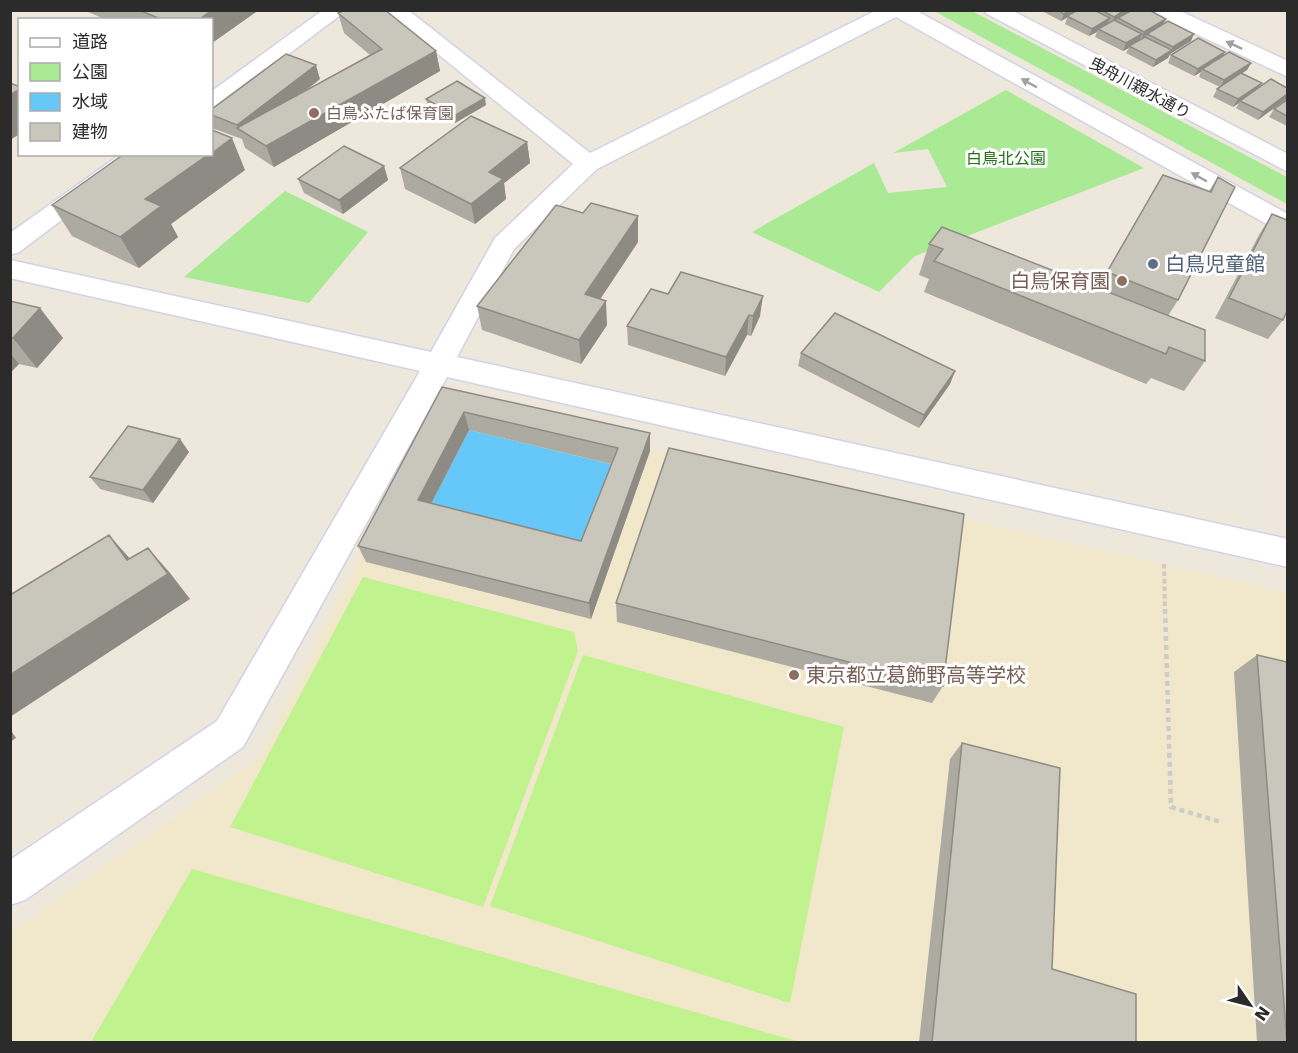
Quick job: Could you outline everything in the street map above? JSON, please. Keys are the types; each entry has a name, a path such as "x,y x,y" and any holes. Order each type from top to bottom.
{"street":[{"path":"213,100 337,10"},
{"path":"394,10 588,164"},
{"path":"10,885 230,734 504,244 588,164 896,10 1287,225"},
{"name":"曳舟川親水通り","path":"993,10 1287,165"},
{"path":"1160,10 1189,16 1287,70"},
{"path":"10,246 135,156"},
{"path":"10,269 1287,553"}],"path":[{"path":"1165,556 1171,807 1221,822"}],"shaded area":[{"name":"東京都立葛飾野高等学校","path":"440,402 1287,592 1287,1042 11,1042 10,933 258,758"}],"green space":[{"path":"934,11 972,11 1287,177 1287,204"},
{"name":"白鳥北公園","path":"1006,90 1144,168 915,256 879,292 752,232 874,163 888,193 947,187 928,149 893,153"},
{"path":"285,191 368,232 309,303 184,277"},
{"path":"363,577 574,632 578,651 483,907 230,827"},
{"path":"583,655 844,727 790,1003 490,906"},
{"path":"192,869 800,1042 91,1042"}],"water":[{"path":"469,430 619,466 583,557 424,517"}],"building":[{"path":"139,10 212,10 201,18 158,18"},
{"path":"345,10 385,10 436,51 266,146 237,128 382,49 338,13"},
{"path":"1078,10 1094,10 1110,18 1092,29 1067,16"},
{"path":"1101,10 1124,10 1114,17"},
{"path":"1132,10 1149,10 1166,19 1144,32 1118,18"},
{"path":"1114,20 1142,34 1126,43 1098,29"},
{"path":"1168,21 1194,34 1173,47 1147,34"},
{"path":"1145,37 1172,50 1156,60 1129,46"},
{"path":"1198,38 1225,52 1198,69 1171,55"},
{"path":"1229,52 1251,63 1224,80 1202,69"},
{"path":"286,54 316,65 237,125 213,115 213,108"},
{"path":"1241,73 1262,83 1238,99 1217,89"},
{"path":"1271,79 1287,88 1287,94 1263,112 1240,101"},
{"path":"457,81 485,98 454,116 426,99"},
{"path":"10,83 18,86 18,90 10,95"},
{"path":"1287,100 1287,116 1274,109"},
{"path":"471,116 527,142 489,172 503,179 471,204 400,168"},
{"path":"213,130 232,138 213,152"},
{"path":"344,146 384,166 339,200 298,179"},
{"path":"121,156 206,156 145,199 161,206 120,237 52,205"},
{"path":"1163,175 1211,192 1218,177 1235,187 1178,300 1107,272"},
{"path":"591,203 638,216 585,294 606,301 579,340 477,306 556,205 583,213"},
{"path":"1272,214 1287,220 1287,311 1283,320 1229,298"},
{"path":"942,227 1205,330 1205,361 1169,347 1166,354 934,261 943,249 929,244"},
{"path":"681,272 763,296 753,316 749,315 726,357 627,326 651,289 668,294"},
{"path":"10,301 40,308 13,338 10,337"},
{"path":"835,313 955,371 924,415 801,353"},
{"path":"442,387 650,433 589,603 358,546","holes":["464,412 618,448 581,541 418,500"]},
{"path":"128,426 180,439 143,490 90,477"},
{"path":"669,448 964,514 943,686 616,603"},
{"path":"109,535 127,560 148,548 168,574 10,675 10,595"},
{"path":"1257,655 1287,662 1287,1042"},
{"path":"962,743 1060,768 1052,969 1136,994 1136,1042 932,1042"}],"place":[{"name":"白鳥ふたば保育園","path":"314,113"},
{"name":"白鳥児童館","path":"1153,264"},
{"name":"白鳥保育園","path":"1122,281"},
{"name":"東京都立葛飾野高等学校","path":"794,675"}]}
